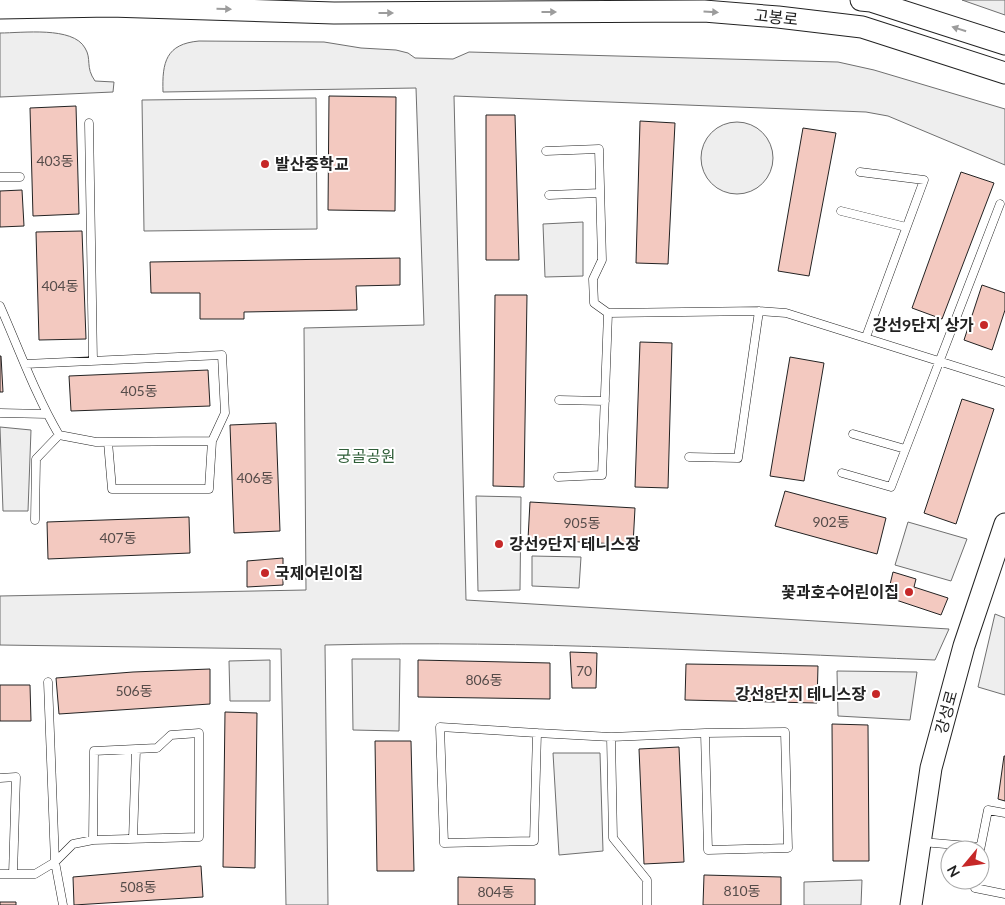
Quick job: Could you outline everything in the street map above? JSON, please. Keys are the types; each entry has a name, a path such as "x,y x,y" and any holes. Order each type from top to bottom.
{"main road":[{"path":"861,0 871,1 1005,44"},
{"name":"고봉로","path":"0,8 110,6 334,13 704,11 862,27 1005,73"},
{"name":"강성로","path":"911,905 931,768 964,646 1005,524"}],"lane":[{"path":"90,123 93,361"},
{"path":"546,151 599,150 602,260 593,279 594,303 608,313 759,311 786,313 1005,382"},
{"path":"860,172 924,180 866,337"},
{"path":"0,178 20,177"},
{"path":"549,194 600,193"},
{"path":"842,473 891,487 1000,204"},
{"path":"841,211 906,227"},
{"path":"0,306 3,319 47,414 59,434 96,442 212,441"},
{"path":"689,457 738,458 759,311"},
{"path":"558,477 602,475 608,313"},
{"path":"25,364 222,355 225,413 212,441 209,489 112,489 108,442"},
{"path":"559,400 605,401"},
{"path":"0,413 47,414"},
{"path":"34,520 36,459 59,434"},
{"path":"853,434 905,449"},
{"path":"48,682 55,862 63,905"},
{"path":"537,733 534,842 444,843 440,727 611,737 705,733 785,732 788,848 708,850 705,733"},
{"path":"0,874 35,874 55,862 73,844 93,840 198,837 199,733 171,735 156,748 94,751 93,840"},
{"path":"611,737 613,838 647,880 648,905"},
{"path":"133,839 136,749"},
{"path":"0,778 16,777 13,874"},
{"path":"982,840 988,810 1005,813"},
{"path":"920,842 940,844"},
{"path":"985,890 1005,894"}],"green space":[{"path":"962,0 1005,0 1005,15"},
{"path":"46,32 70,36 79,41 85,48 90,71 95,81 114,82 113,92 0,97 0,33"},
{"name":"궁골공원","path":"199,41 324,42 361,48 396,50 408,53 415,58 453,59 469,52 838,62 874,70 1005,109 1005,165 888,116 866,112 454,96 466,600 949,629 935,660 553,645 325,645 328,905 286,905 281,649 0,645 0,596 306,590 304,328 424,325 416,88 163,92 165,63 168,56 179,46"},
{"path":"316,98 317,229 144,231 142,100"},
{"path":"737,122 757,128 767,138 773,158 767,178 757,188 737,194 717,188 707,178 701,158 707,138 717,128"},
{"path":"583,222 583,276 545,277 543,224"},
{"path":"0,427 31,430 28,511 3,511"},
{"name":"강선9단지 테니스장","path":"476,496 521,497 520,590 478,591"},
{"path":"908,522 967,539 951,581 895,565"},
{"path":"532,556 581,557 579,588 532,586"},
{"path":"995,614 1005,618 1005,695 978,687"},
{"path":"352,659 400,659 399,731 353,730"},
{"path":"270,660 270,701 230,701 229,661"},
{"name":"강선8단지 테니스장","path":"837,671 917,672 910,720 838,716"},
{"path":"553,753 600,753 603,851 559,855"},
{"path":"862,880 861,905 804,905 804,882"}],"building":[{"path":"329,96 396,97 395,211 328,210"},
{"path":"76,106 79,214 33,216 30,108"},
{"path":"486,115 515,115 519,260 486,260"},
{"path":"640,121 675,123 668,264 636,263"},
{"path":"803,128 836,133 809,276 778,271"},
{"path":"961,172 994,183 942,319 912,308"},
{"path":"22,190 24,226 0,227 0,191"},
{"path":"82,231 86,339 39,340 36,232"},
{"path":"400,258 400,285 356,286 357,310 244,312 244,319 200,319 200,293 151,293 150,262"},
{"name":"강선9단지 상가","path":"982,285 1005,293 1005,310 992,350 964,340"},
{"path":"495,295 527,295 524,487 493,486"},
{"path":"640,342 672,343 668,488 635,487"},
{"path":"1,356 3,392 0,392"},
{"path":"790,357 824,363 804,481 770,476"},
{"path":"208,370 210,406 71,411 69,376"},
{"path":"962,399 994,409 956,524 924,513"},
{"path":"276,423 280,531 234,533 230,425"},
{"path":"785,491 886,518 877,554 775,526"},
{"path":"530,502 635,508 633,545 528,539"},
{"path":"189,517 190,553 48,559 47,522"},
{"name":"국제어린이집","path":"283,558 283,585 247,587 247,561"},
{"name":"꽃과호수어린이집","path":"893,572 916,579 914,587 948,598 941,615 887,597"},
{"path":"570,652 597,653 596,688 572,688"},
{"path":"418,660 550,663 550,699 418,697"},
{"path":"686,664 818,666 817,703 685,700"},
{"path":"210,669 210,704 59,714 56,678"},
{"path":"0,685 30,685 31,721 0,721"},
{"path":"225,712 257,713 255,868 223,867"},
{"path":"832,724 868,725 869,861 833,861"},
{"path":"375,741 411,741 414,871 377,871"},
{"path":"679,747 684,862 644,864 639,749"},
{"path":"1005,756 1005,801 998,799"},
{"path":"201,866 203,897 74,905 73,877"},
{"path":"704,875 781,877 781,905 703,905"},
{"path":"458,877 535,879 535,905 458,905"},
{"path":"0,902 16,902 16,905 0,905"}],"place":[{"name":"발산중학교","path":"265,164"},
{"name":"강선9단지 상가","path":"984,325"},
{"name":"강선9단지 테니스장","path":"499,544"},
{"name":"국제어린이집","path":"265,573"},
{"name":"꽃과호수어린이집","path":"909,592"},
{"name":"강선8단지 테니스장","path":"876,694"}]}
